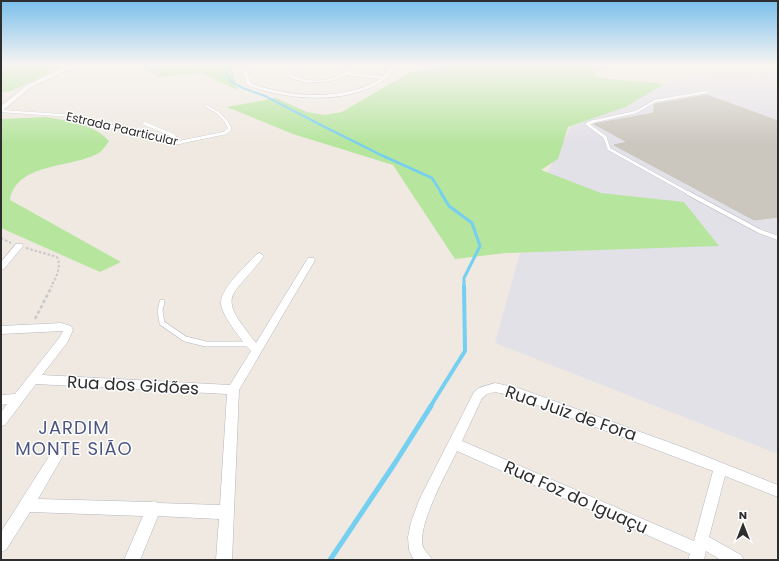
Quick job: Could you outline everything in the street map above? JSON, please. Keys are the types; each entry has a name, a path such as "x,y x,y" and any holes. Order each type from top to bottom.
{"street":[{"path":"1,110 23,91"},
{"path":"265,91 308,96 347,91"},
{"path":"1,267 19,246"},
{"path":"1,257 10,256"},
{"path":"254,347 228,312 226,301 233,286 260,256"},
{"path":"224,560 233,390 254,347 311,260"},
{"path":"1,330 29,328 67,328 68,330 63,340 1,421"},
{"name":"Rua dos Gidões","path":"33,380 233,390"},
{"name":"Rua Juiz de Fora","path":"420,555 414,537 423,510 478,395 484,388 494,387 506,389 526,396 778,491"},
{"path":"1,400 18,399"},
{"name":"Rua Foz do Iguaçu","path":"455,444 698,550 736,560"},
{"path":"1,545 58,454"},
{"path":"698,550 720,468"},
{"path":"26,505 154,508 226,512"},
{"path":"132,560 154,508"}],"lane":[{"path":"707,92 655,101 649,103 644,109 634,113 589,122 587,124 603,136 609,149 622,158 759,232 778,238"},
{"path":"1,104 9,103"},
{"name":"Estrada Paarticular","path":"1,110 73,116 160,140 180,143 219,135 230,129 225,119 206,106"},
{"path":"144,123 169,133 180,143"},
{"path":"162,302 160,311 162,323 186,339 206,344 254,347"}],"path":[{"path":"1,238 19,246 57,257 60,262 47,298 29,328"}],"shaded area":[{"path":"649,91 778,91 778,454 495,343 536,195 571,127"}],"green space":[{"path":"378,91 652,91 625,107 568,127 558,159 541,170 601,193 684,202 719,246 505,253 455,259 393,165 293,134 227,107 276,98 307,112 325,115 342,112"},
{"path":"47,117 88,127 103,135 109,141 97,154 46,168 22,179 14,188 10,200 121,262 100,272 1,228 1,119"}],"building":[{"path":"707,95 778,121 778,217 754,220 614,145 627,142 594,124 654,113 654,105 656,104"}],"waterway":[{"path":"252,91 265,96 315,122"},
{"path":"315,122 381,155 432,178 442,194"},
{"path":"441,193 449,206 472,223 480,246 464,278 464,286"},
{"path":"430,407 465,351 464,286"},
{"path":"330,560 431,406"}],"district":[{"name":"JARDIM MONTE SIÃO","path":"74,438"}]}
